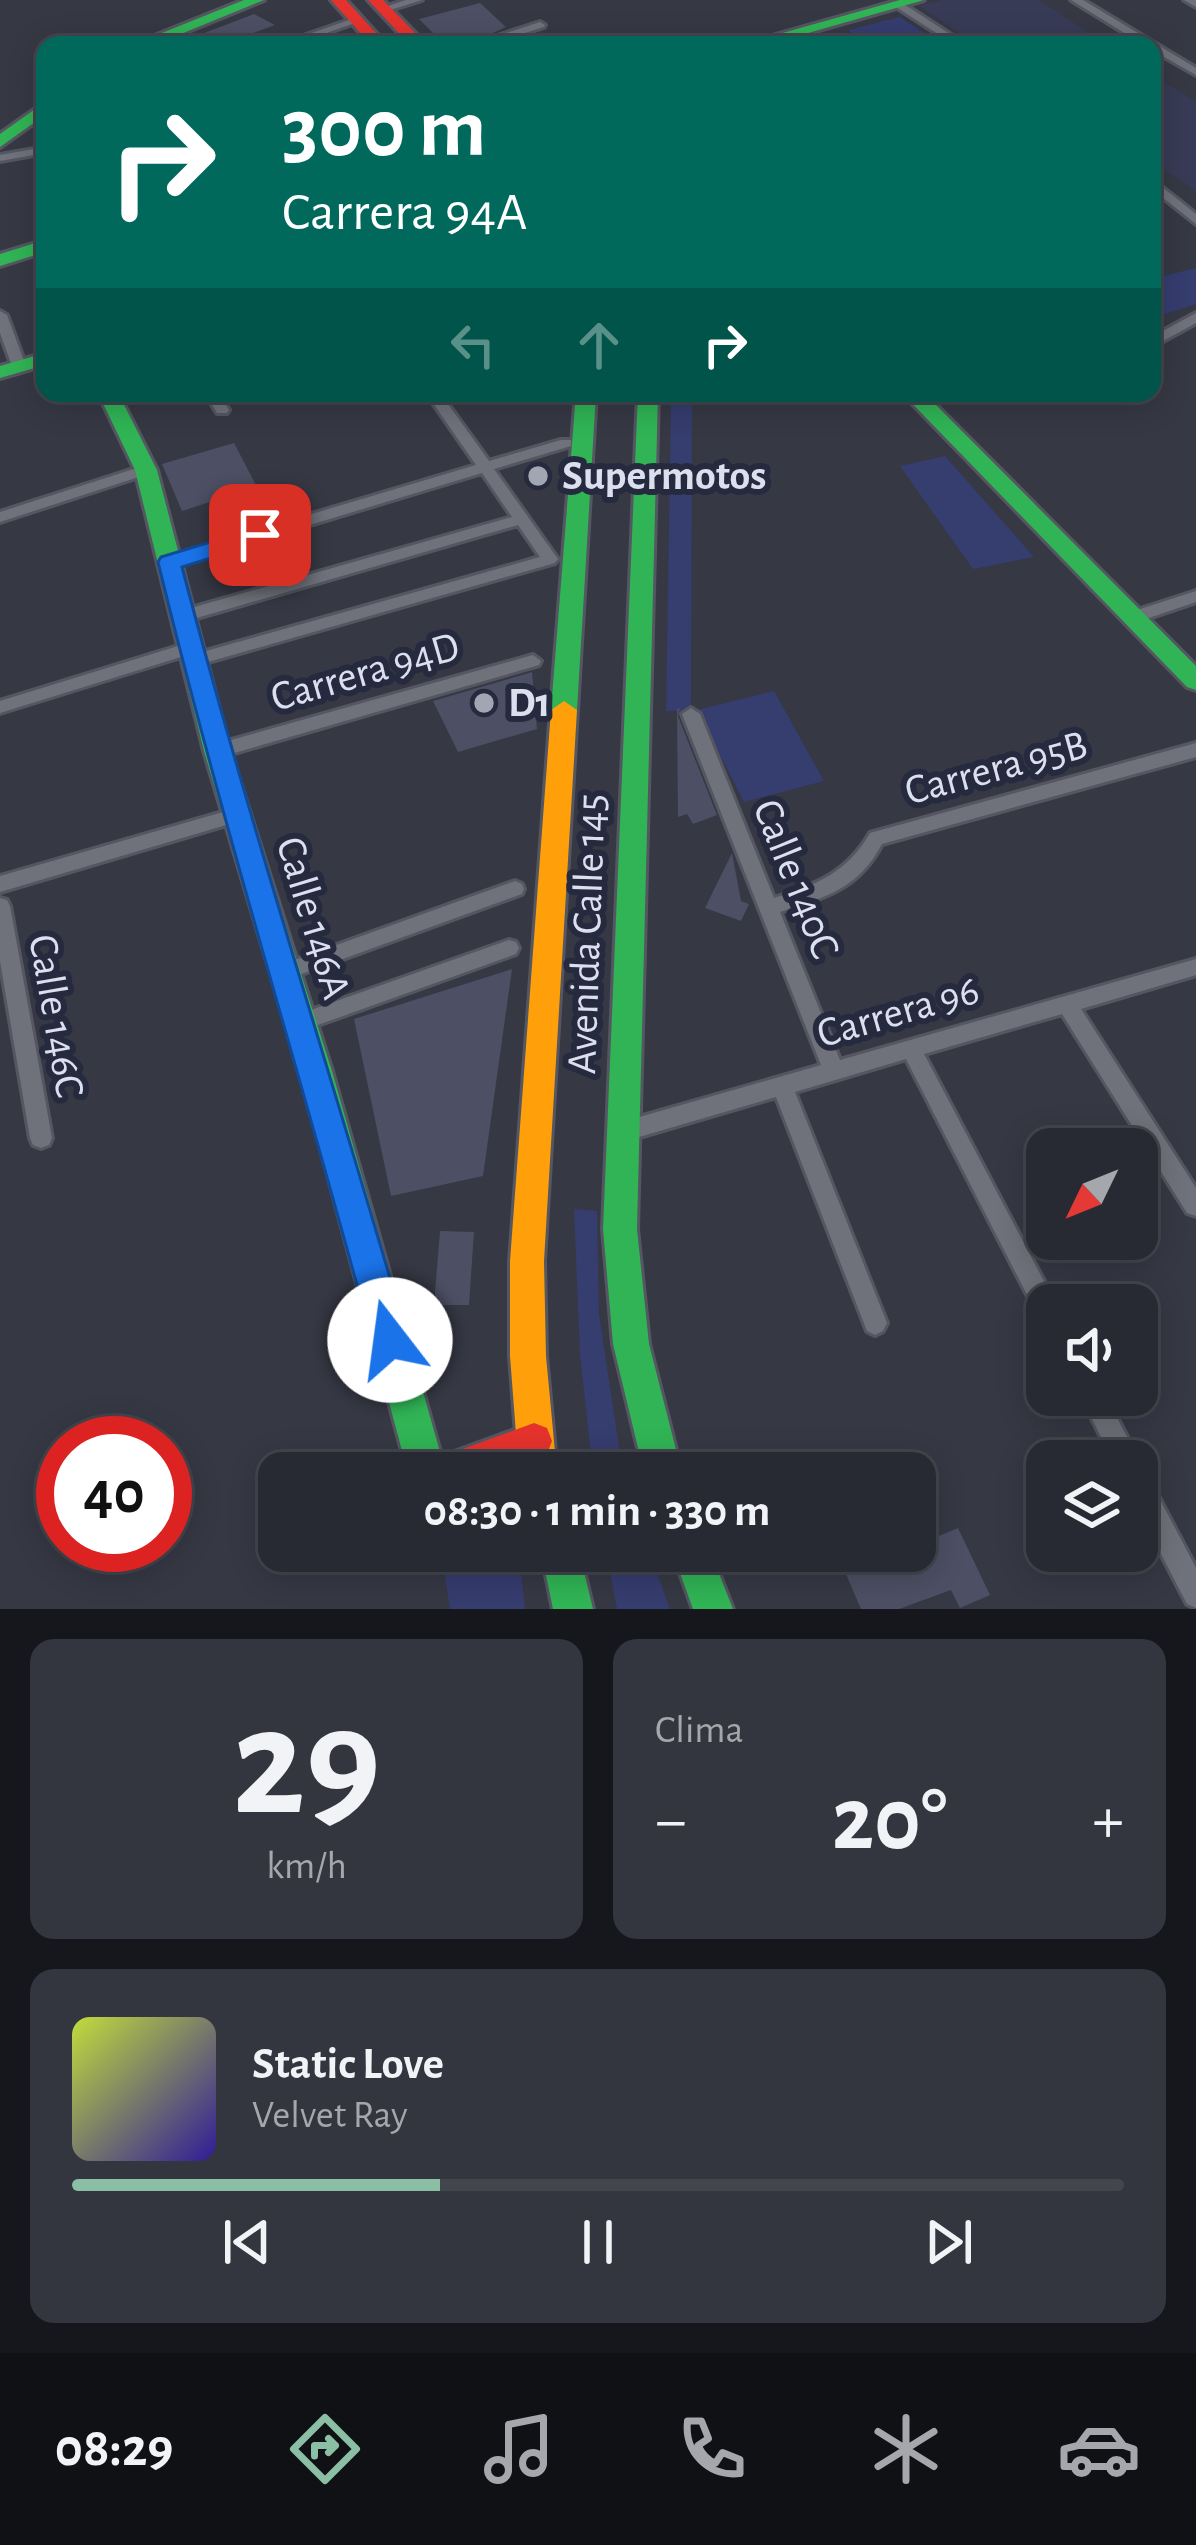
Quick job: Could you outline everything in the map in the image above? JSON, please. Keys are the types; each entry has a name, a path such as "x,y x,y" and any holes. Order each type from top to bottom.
{"main road":[{"path":"163,36 256,0"},
{"path":"780,36 903,2"},
{"path":"363,8 375,36"},
{"path":"363,8 405,36"},
{"path":"0,142 36,114"},
{"path":"0,260 36,249"},
{"name":"Calle 146A","path":"112,402 146,470 217,752 301,1022 421,1452"},
{"name":"Avenida Calle 145","path":"537,1452 526,1262 585,402"},
{"name":"Avenida Calle 145","path":"648,402 622,1132 623,1284 641,1394 657,1452"},
{"path":"930,402 1196,681"},
{"path":"504,1452 535,1441"},
{"path":"548,1572 552,1609"},
{"path":"565,1572 573,1609"},
{"path":"699,1572 713,1609"}],"street":[{"path":"302,36 363,8 417,0"},
{"path":"1076,0 1136,36"},
{"path":"903,2 947,36"},
{"path":"504,36 540,25"},
{"path":"1161,51 1196,72"},
{"path":"0,158 36,152"},
{"path":"1161,191 1196,220"},
{"path":"0,315 21,366"},
{"path":"1161,338 1196,317"},
{"path":"217,402 222,410"},
{"path":"0,707 550,559 439,402"},
{"path":"170,562 566,443"},
{"path":"0,517 146,470"},
{"path":"183,616 522,519"},
{"path":"1134,617 1196,596"},
{"name":"Carrera 94D","path":"217,752 533,661"},
{"name":"Calle 140C","path":"692,714 834,1071"},
{"name":"Carrera 95B","path":"769,907 855,873 876,838 1196,751"},
{"path":"0,884 237,815"},
{"path":"285,972 515,889"},
{"name":"Calle 146C","path":"0,906 41,1138"},
{"path":"301,1022 509,948"},
{"name":"Carrera 96","path":"622,1132 1196,967"},
{"path":"1067,1004 1195,1206"},
{"path":"911,1049 1033,1284"},
{"path":"782,1086 875,1323"},
{"path":"1158,1522 1196,1595"}],"shaded area":[{"path":"942,0 1039,0 1094,36 964,36 919,6"},
{"path":"900,17 928,36 857,36 848,30"},
{"path":"1161,80 1196,102 1196,191 1161,168"},
{"path":"1196,268 1196,304 1161,317 1161,277"},
{"path":"692,402 691,711 666,711 671,403"},
{"path":"945,456 1034,557 973,569 900,466"},
{"path":"774,691 824,781 744,802 697,710"},
{"path":"574,1209 597,1211 599,1314 620,1452 591,1452 580,1355"},
{"path":"444,1572 521,1572 525,1609 450,1609"},
{"path":"610,1572 657,1572 670,1609 617,1609"}],"building":[{"path":"480,3 506,27 486,36 436,36 419,19"},
{"path":"254,14 275,25 245,36 197,36"},
{"path":"234,443 257,487 182,511 162,464"},
{"name":"D1","path":"532,672 537,729 458,752 433,701"},
{"path":"677,709 678,716 717,815 693,824 687,814 678,817"},
{"path":"732,853 741,901 749,904 741,921 705,908"},
{"path":"512,969 483,1176 391,1196 354,1019"},
{"path":"440,1231 474,1232 469,1305 434,1305"},
{"path":"958,1528 990,1595 960,1608 951,1590 899,1609 861,1609 845,1572 936,1572 936,1537"}],"traffic: fast":[{"path":"163,36 257,0"},
{"path":"782,36 917,0"},
{"path":"0,142 36,114"},
{"path":"0,260 36,249"},
{"path":"0,372 36,362"},
{"path":"112,402 146,470 217,751 316,1071 421,1452"},
{"path":"564,710 585,402"},
{"path":"648,402 620,1229 631,1344 658,1452"},
{"path":"921,402 1196,681"},
{"path":"565,1572 573,1609"},
{"path":"699,1572 713,1609"}],"traffic: slow":[{"path":"536,1452 527,1261 564,710"}],"traffic: jam":[{"path":"338,0 371,36"},
{"path":"375,0 410,36"},
{"path":"503,1452 534,1441"}],"place":[{"name":"Supermotos","path":"538,476"},
{"name":"D1","path":"484,703"}],"route":[{"path":"260,535 170,562 217,752 316,1071 390,1340"}]}
